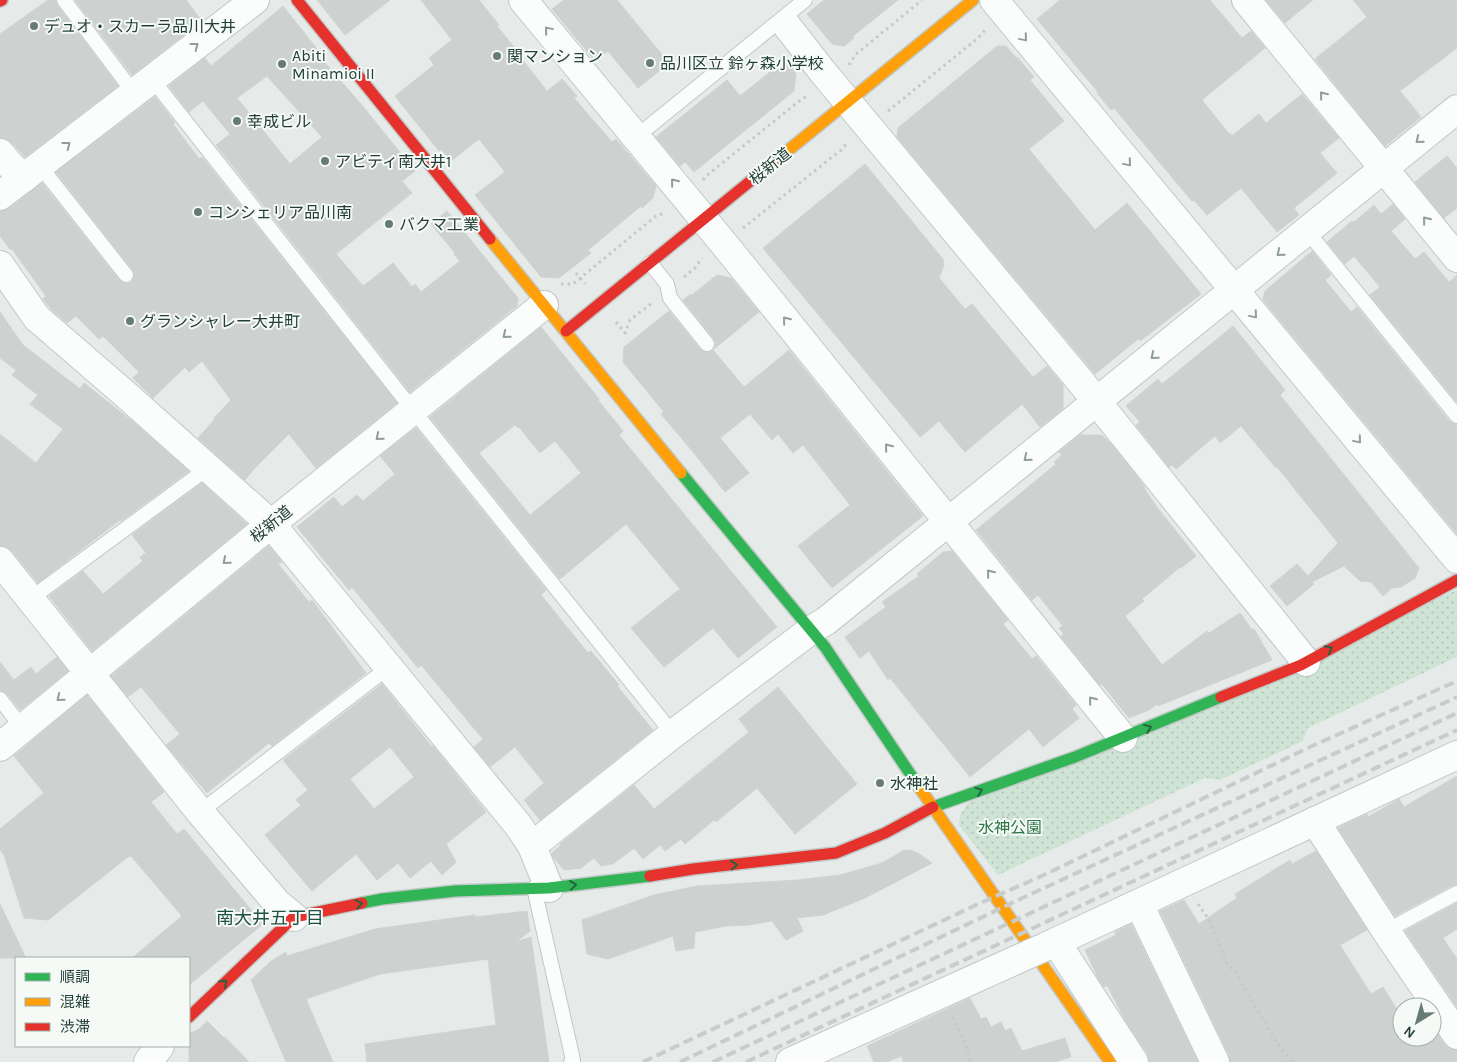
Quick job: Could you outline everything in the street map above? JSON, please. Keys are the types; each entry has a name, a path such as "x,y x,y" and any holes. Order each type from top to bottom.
{"street":[{"path":"0,196 255,0"},
{"path":"297,0 601,376 811,630 1110,1062"},
{"path":"522,0 636,136 1123,738"},
{"name":"桜新道","path":"566,331 973,0"},
{"path":"1246,0 1457,258"},
{"path":"991,13 1234,290 1457,559"},
{"path":"785,23 848,103 1097,402 1306,662"},
{"path":"532,846 673,734 811,630 826,621 1457,109"},
{"path":"0,153 10,165 32,172"},
{"path":"0,265 37,318 271,524 518,825 532,846 542,888"},
{"name":"桜新道","path":"0,747 271,524 544,305"},
{"path":"0,560 200,812 277,903 294,917"},
{"path":"190,1016 294,917 382,899 455,891 542,888 836,853 885,833 933,807 1075,757 1306,662 1457,580"},
{"path":"790,1062 1139,904 1457,755"},
{"path":"1315,821 1386,931 1457,1035"},
{"path":"1139,904 1215,1062"},
{"path":"1051,944 1134,1062"},
{"path":"148,1062 159,1047"}],"lane":[{"path":"64,0 143,86 413,410 673,734"},
{"path":"636,136 785,23 806,0"},
{"path":"32,172 126,274"},
{"path":"1307,231 1457,416"},
{"path":"650,263 667,284 670,298 706,344"},
{"path":"30,599 208,468"},
{"path":"200,812 389,668"},
{"path":"0,699 23,729"},
{"path":"542,888 573,1060 571,1062"},
{"path":"1386,931 1457,893"}],"path":[{"path":"847,69 855,55 922,0"},
{"path":"881,114 889,110 977,39 991,13"},
{"path":"702,182 706,176 803,98 810,95"},
{"path":"741,229 841,150 854,136"},
{"path":"573,284 656,216 672,211"},
{"path":"576,273 587,286"},
{"path":"616,322 625,333"},
{"path":"974,826 1014,813 1018,822"},
{"path":"1189,880 1197,902 1210,920 1227,964 1235,972 1277,1043 1292,1062"},
{"path":"941,994 965,1043 971,1062"}],"green space":[{"name":"水神公園","path":"1457,590 1457,657 1308,728 1303,741 1220,780 1205,778 998,875 959,825 960,815 968,803"}],"building":[{"path":"48,0 55,0 118,86 25,157 12,143 0,138 0,34"},
{"path":"75,0 186,0 202,21 132,75"},
{"path":"317,0 390,0 345,35"},
{"path":"421,0 479,0 547,91 562,79 577,96 574,98 612,142 616,139 656,186 653,198 588,250 591,253 559,278 541,277 475,195 505,172 479,139 451,161 441,149 439,151 395,96 434,65 429,58 452,40"},
{"path":"564,0 617,0 669,63 638,88 608,51 595,61 552,9"},
{"path":"824,0 898,0 853,36 854,38 844,46 832,44 807,14"},
{"path":"1060,0 1210,0 1242,38 1251,31 1265,48 1202,100 1232,136 1259,114 1266,123 1302,94 1339,138 1320,153 1337,173 1294,208 1299,215 1277,232 1241,188 1207,215 1194,200 1192,201 1114,108 1111,110 1037,19"},
{"path":"1266,0 1313,0 1285,23"},
{"path":"1353,0 1457,0 1457,48 1400,91 1421,117 1385,146 1315,59 1367,17"},
{"path":"283,6 321,54 319,56 415,171 402,181 412,193 336,254 363,286 393,263 412,287 415,284 421,292 460,261 431,224 447,211 518,298 517,306 410,392 216,145 230,134 203,101 189,112 169,86 205,58 211,66","holes":["267,76 322,137 290,164 237,98"]},
{"path":"997,46 1006,46 1017,57 1034,77 1030,80 1064,121 1029,149 1095,230 1127,203 1201,294 1140,341 1138,339 1095,374 897,137 898,128"},
{"path":"785,60 796,74 794,91 694,172 685,162 680,166 656,137 727,80 740,96"},
{"path":"155,97 199,159 202,157 397,403 316,468 289,434 245,480 198,438 231,400 202,361 189,372 185,367 153,398 133,378 139,372 103,336 99,339 76,316 67,323 52,310 43,299 46,296 12,249 0,236 0,211 10,208 42,183 119,280 127,284 132,282 135,274 133,270 56,172"},
{"path":"1447,156 1457,168 1457,208 1444,218 1415,182"},
{"path":"865,164 943,259 944,265 939,278 965,309 972,304 1033,377 1047,366 1063,385 1063,409 1040,427 1022,404 965,452 939,421 920,437 763,248"},
{"path":"1393,204 1405,219 1391,231 1415,259 1424,252 1449,282 1457,275 1457,402 1370,295 1380,287 1354,256 1345,264 1327,242 1374,205 1381,214"},
{"path":"1312,251 1331,275 1325,280 1351,312 1357,307 1450,422 1457,425 1457,534 1263,300 1265,291"},
{"path":"717,275 731,278 759,312 714,349 716,343 714,339 683,300"},
{"path":"669,311 700,349 708,353 713,350 744,387 789,350 923,516 832,588 798,546 850,505 803,445 793,453 778,434 772,440 750,414 720,438 749,473 725,492 661,414 664,412 623,362 624,347"},
{"path":"0,312 23,345 80,389 84,383 133,422 189,471 120,520 38,583 12,551 0,546 0,434 36,463 63,429 30,404 38,395 12,375 16,370 0,358"},
{"path":"1233,326 1285,390 1280,395 1419,568 1415,578 1401,587 1392,588 1383,596 1371,582 1360,581 1344,566 1312,582 1314,584 1287,606 1270,586 1297,564 1308,576 1338,543 1277,467 1241,426 1220,443 1215,436 1176,469 1172,465 1169,467 1136,425 1140,422 1126,406 1158,379 1162,384"},
{"path":"541,327 623,431 619,435 777,627 738,658 713,628 664,667 631,628 680,589 626,524 560,579 430,417","holes":["515,425 540,453 555,441 581,473 530,515 479,453"]},
{"path":"416,428 546,590 541,595 588,653 591,651 653,730 540,820 524,800 544,783 515,747 490,767 474,747 483,739 421,665 418,668 352,587 349,590 297,527 334,497 342,507 357,495 363,501 395,474 380,456"},
{"path":"1080,435 1102,435 1112,445 1145,487 1156,506 1196,556 1142,599 1144,601 1125,616 1162,665 1207,631 1209,633 1240,613 1252,630 1254,629 1272,660 1158,706 1157,704 1149,710 1129,718 1102,684 1100,685 1061,636 1064,634 1059,628 1063,626 1038,595 1032,600 976,530 1056,464 1054,462 1062,455 1059,452"},
{"path":"202,483 247,524 92,651 49,596 83,571 103,594 143,561 140,557 146,553 132,535"},
{"path":"269,546 282,562 278,564 309,602 312,600 366,673 272,746 269,743 207,793 166,745 180,734 141,687 128,697 111,676"},
{"path":"952,551 1008,620 1003,624 1032,659 1036,656 1076,705 1072,709 1079,718 1043,747 1029,729 970,777 890,678 888,680 869,651 860,658 845,637 886,607 882,602 919,576 917,574 943,552"},
{"path":"57,657 68,671 20,710 7,694 0,690 0,662 14,680 31,667 36,674"},
{"path":"382,684 486,812 446,844 456,862 442,875 431,861 410,878 398,863 377,880 356,854 312,891 265,835 301,805 296,800 308,790 283,760","holes":["390,747 414,777 374,809 350,779"]},
{"path":"778,687 857,784 795,834 757,788 716,822 714,820 685,844 681,839 665,851 660,845 643,859 634,848 613,864 601,866 594,858 581,868 564,870 553,857 552,853 560,844 634,785 654,809 749,732 739,719"},
{"path":"87,695 164,792 151,802 177,834 184,829 263,924 190,984 190,957 133,957 182,916 131,856 48,920 24,918 4,855 0,850 0,829 44,793 14,756"},
{"path":"1457,776 1457,884 1395,916 1338,828 1367,814 1368,817 1399,799 1404,807"},
{"path":"910,850 932,863 865,898 823,915 797,918 803,931 786,940 772,921 726,926 695,932 694,948 676,951 673,936 608,959 587,954 582,920 654,895 697,886 798,880 840,875 882,863 903,851"},
{"path":"1316,851 1367,930 1340,945 1371,994 1383,987 1392,1001 1392,1047 1442,1047 1442,1041 1450,1049 1457,1050 1457,1062 1230,1062 1229,1055 1160,911 1184,900 1199,924 1237,898 1235,894 1290,860 1292,864"},
{"path":"1457,903 1457,929 1443,938 1457,959 1457,1007 1405,931"},
{"path":"0,904 26,957 0,958"},
{"path":"527,911 530,931 516,942 531,937 549,1062 367,1062 365,1044 496,1025 488,959 380,974 306,999 333,1062 286,1062 251,980 270,962 286,952 287,956 375,929 475,915 475,917"},
{"path":"1131,924 1198,1062 1149,1062 1147,1053 1125,1020 1107,985 1104,987 1098,978 1085,950 1116,935 1115,932"},
{"path":"970,998 981,1019 986,1017 991,1027 1001,1022 1005,1031 1011,1028 1022,1051 1065,1038 1071,1057 1055,1062 904,1062 901,1056 887,1062 874,1062 867,1046"},
{"path":"207,1021 249,1062 189,1062 190,1032 199,1029"}],"railway":[{"path":"643,1062 976,905 1044,875 1310,747 1457,681"},
{"path":"680,1062 1016,901 1457,697"},
{"path":"713,1062 1457,713"},
{"path":"746,1062 1457,730"}],"traffic: fast":[{"path":"681,473 825,647 919,787"},
{"path":"933,807 1075,757 1221,697"},
{"path":"362,903 455,891 549,888 650,876"}],"traffic: slow":[{"path":"780,157 973,0"},
{"path":"490,239 681,473"},
{"path":"919,787 1110,1062"}],"traffic: jam":[{"path":"297,0 490,239"},
{"path":"566,331 780,157"},
{"path":"1221,697 1301,665 1457,580"},
{"path":"650,876 693,869 836,853 885,833 933,807"},
{"path":"190,1016 294,917 362,903"}],"place":[{"name":"デュオ・スカーラ品川大井","path":"34,26"},
{"name":"関マンション","path":"497,56"},
{"name":"品川区立 鈴ヶ森小学校","path":"650,63"},
{"name":"Abiti Minamioi II","path":"282,64"},
{"name":"幸成ビル","path":"237,121"},
{"name":"アビティ南大井1","path":"325,161"},
{"name":"コンシェリア品川南","path":"198,212"},
{"name":"バクマ工業","path":"389,224"},
{"name":"グランシャレー大井町","path":"130,321"},
{"name":"水神社","path":"880,783"}],"district":[{"name":"南大井五丁目","path":"270,918"}]}
